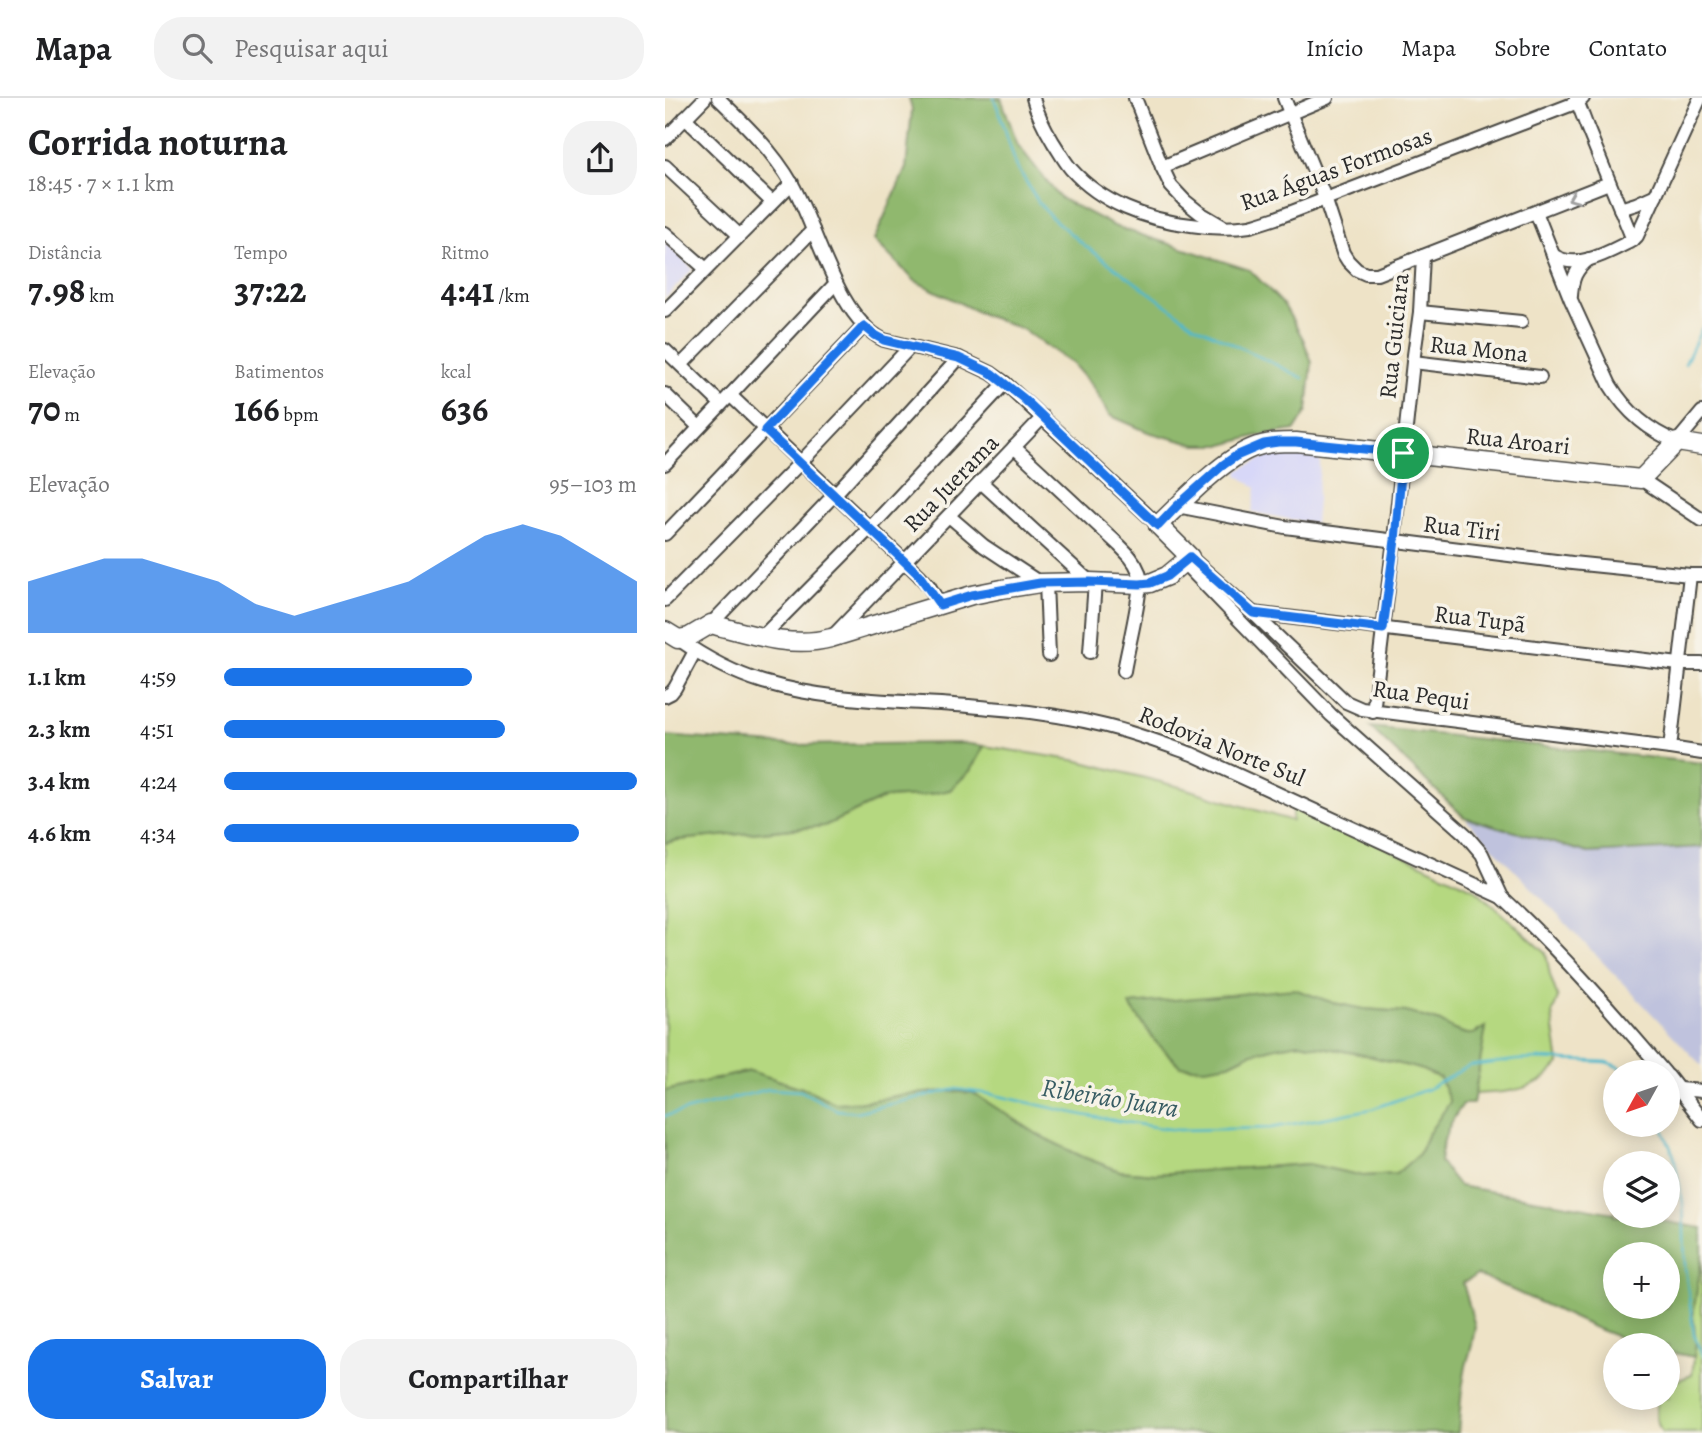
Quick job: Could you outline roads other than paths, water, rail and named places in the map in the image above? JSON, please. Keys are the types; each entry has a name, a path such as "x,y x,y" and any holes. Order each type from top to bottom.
{"street":[{"path":"665,139 705,98"},
{"path":"718,98 754,134 792,183 836,283 864,326 884,340 959,358 991,373 1043,417 1158,526 1159,538 1184,555 1331,715 1465,834 1487,862 1502,897"},
{"name":"Rua Águas Formosas","path":"1033,98 1038,116 1071,169 1092,188 1120,206 1144,216 1169,223 1226,228 1252,225 1276,218 1579,99"},
{"path":"1135,98 1171,186 1200,213 1226,228"},
{"path":"1284,98 1325,198 1339,242 1348,261 1362,273 1377,274 1609,183"},
{"path":"1162,167 1327,98"},
{"path":"1571,300 1574,275 1581,265 1637,236 1700,98"},
{"path":"1579,99 1633,240"},
{"path":"685,118 772,202"},
{"path":"665,166 739,235"},
{"path":"665,311 792,183"},
{"path":"1620,209 1656,195"},
{"path":"1536,212 1609,386 1635,416 1661,435 1677,442 1702,446"},
{"path":"681,365 813,230"},
{"path":"665,233 706,269"},
{"path":"1553,255 1565,261 1589,259"},
{"name":"Rua Guiciara","path":"1373,712 1420,312 1423,256"},
{"path":"666,462 836,283"},
{"path":"1420,312 1521,322"},
{"path":"665,534 864,326"},
{"path":"665,600 911,346"},
{"path":"665,350 765,430 835,494 925,581 940,605"},
{"path":"959,358 711,624 762,637 804,643 831,638 972,595 1043,583 1140,584 1158,580 1167,576 1184,555 1177,507"},
{"name":"Rua Mona","path":"1413,362 1540,377"},
{"path":"762,637 870,528 1005,383"},
{"path":"665,394 699,428"},
{"path":"1702,412 1641,479 1702,520"},
{"name":"Rua Juerama","path":"831,638 1043,417"},
{"name":"Rua Aroari","path":"1158,526 1236,456 1264,444 1278,442 1641,479"},
{"path":"1014,447 1134,562 1140,575 1140,584 1124,671"},
{"path":"981,482 1092,582 1090,652"},
{"name":"Rua Tiri","path":"1177,507 1285,527 1572,563 1696,575"},
{"path":"949,516 978,541 1043,583"},
{"name":"Rua Pequi","path":"1184,555 1253,613 1346,702 1362,709 1702,753"},
{"path":"1670,748 1679,664 1696,575"},
{"path":"1043,583 1049,655"},
{"name":"Rua Tupã","path":"1253,613 1679,664 1702,664"},
{"name":"Rodovia Norte Sul","path":"672,635 689,637 711,624"},
{"name":"Rodovia Norte Sul","path":"672,635 695,651 737,672 763,682 809,693 1044,715 1107,726 1192,754 1502,897 1583,979 1655,1060"},
{"path":"665,696 675,688 695,651"},
{"path":"1680,1089 1702,1091"},
{"name":"Rodovia Norte Sul","path":"1680,1090 1702,1120"}],"waterway":[{"path":"994,98 1016,165 1039,203 1051,217 1084,245 1194,325 1303,378"},
{"path":"1685,364 1702,328"},
{"name":"Ribeirão Juara","path":"665,1116 769,1089 801,1091 837,1110 856,1112 956,1089 1161,1128 1271,1128 1372,1109 1428,1089 1469,1066 1539,1059 1603,1062"},
{"name":"Ribeirão Juara","path":"1666,1138 1674,1156 1683,1203 1685,1268 1694,1334 1702,1356"}]}
